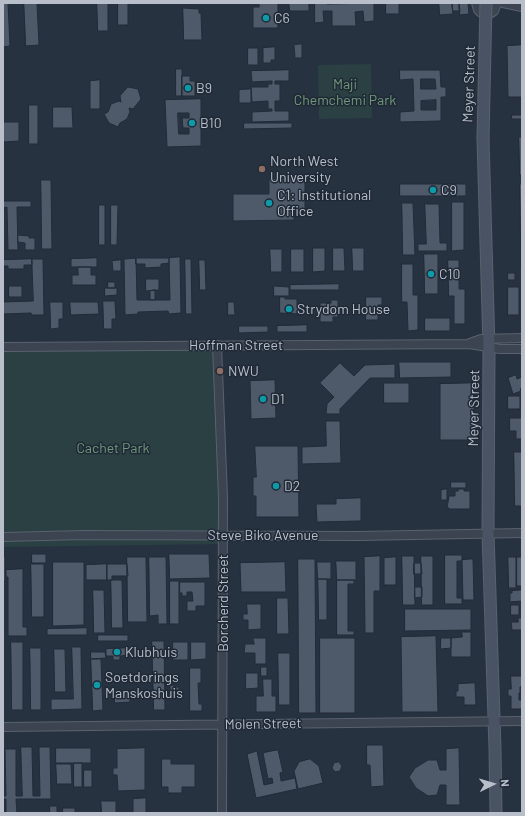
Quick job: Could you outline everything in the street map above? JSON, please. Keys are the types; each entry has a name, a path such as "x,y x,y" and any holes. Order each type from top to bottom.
{"street":[{"path":"476,3 478,10 482,14 489,14 497,4 522,7"},
{"name":"Meyer Street","path":"496,813 488,533 489,343 483,139 497,4"},
{"name":"Hoffman Street","path":"489,343 522,338"},
{"name":"Hoffman Street","path":"3,347 469,344 481,339 489,343 522,349"},
{"name":"Borcherd Street","path":"217,345 223,498 222,813"},
{"name":"Steve Biko Avenue","path":"3,537 84,535 358,536 522,533"},
{"name":"Molen Street","path":"3,727 522,721"}],"green space":[{"name":"Maji Chemchemi Park","path":"371,64 372,118 319,119 318,65"},
{"name":"Cachet Park","path":"219,349 222,544 3,547 3,351"}],"building":[{"path":"3,3 8,3 10,46 3,47"},
{"path":"24,3 37,3 39,45 26,46"},
{"path":"97,3 108,3 108,31 98,31"},
{"path":"118,3 128,3 128,25 118,25"},
{"name":"C6","path":"259,3 278,3 278,28 253,28 253,7 259,7"},
{"name":"C6","path":"289,3 309,3 309,11 290,11"},
{"path":"315,3 374,3 374,21 364,22 363,11 355,12 356,26 332,26 332,11 323,11 324,22 315,23"},
{"path":"386,3 399,3 399,14 386,14"},
{"path":"439,3 452,3 453,14 440,15"},
{"path":"452,3 459,3 460,11 453,11"},
{"path":"459,3 468,3 469,14 460,15"},
{"path":"183,8 199,9 199,13 201,13 202,40 184,40"},
{"path":"302,44 302,58 295,58 294,45"},
{"path":"522,45 522,97 508,97 507,46"},
{"path":"275,47 275,60 271,60 271,63 263,63 263,48"},
{"path":"248,48 258,48 258,65 248,65"},
{"path":"176,69 182,69 182,96 176,96"},
{"path":"289,70 289,81 275,81 275,84 280,84 280,101 275,101 275,111 289,111 289,121 252,122 252,112 272,111 272,109 268,109 268,101 252,102 251,87 268,87 268,84 272,84 272,81 252,82 251,71"},
{"path":"400,70 440,70 441,87 446,87 446,97 441,97 441,121 400,122 400,112 414,111 413,79 400,80","holes":["421,79 435,79 436,89 421,89","436,100 436,110 421,110 421,101"]},
{"name":"B9","path":"182,76 190,76 190,81 195,81 195,96 182,96"},
{"path":"100,80 100,109 90,109 90,81"},
{"path":"128,87 138,89 141,99 133,109 129,108 130,112 127,119 120,123 118,127 109,123 104,114 108,112 111,104 119,101 121,102 120,96"},
{"path":"251,89 251,103 239,103 239,90"},
{"name":"B10","path":"201,99 201,146 167,147 165,100","holes":["178,113 189,113 189,118 182,118 183,128 189,128 189,134 179,134"]},
{"path":"29,105 38,105 38,144 29,144"},
{"path":"53,107 72,107 73,128 53,128"},
{"path":"512,115 522,115 522,119 512,119"},
{"path":"3,122 19,122 19,141 3,142"},
{"path":"244,123 292,123 292,128 244,129"},
{"path":"519,137 522,137 522,175 520,175"},
{"name":"C1: Institutional Office","path":"305,178 305,211 294,211 294,220 233,221 233,194 269,194 269,179"},
{"path":"41,180 51,180 52,249 42,249"},
{"name":"C9","path":"400,184 466,184 466,196 400,196"},
{"path":"520,184 522,184 521,266"},
{"path":"3,201 31,201 31,207 17,207 18,250 8,250 7,207 3,208"},
{"path":"452,202 464,202 464,250 452,251"},
{"path":"402,203 413,203 415,255 403,255"},
{"path":"425,204 439,204 440,243 447,243 447,251 418,251 418,244 426,244"},
{"path":"99,205 105,205 105,245 99,245"},
{"path":"111,205 118,205 117,245 111,245"},
{"path":"18,235 35,238 35,250 25,250 25,243 18,242"},
{"path":"313,248 325,248 325,271 313,272"},
{"path":"333,248 344,248 345,271 333,271"},
{"path":"352,248 364,248 364,271 353,271"},
{"path":"270,249 282,249 282,272 271,272"},
{"path":"291,249 304,249 304,272 291,272"},
{"name":"C10","path":"424,254 438,254 438,294 425,294"},
{"path":"180,257 181,313 169,314 168,311 138,312 138,314 125,315 124,259 136,258 137,300 170,300 169,258"},
{"path":"97,258 97,267 71,267 71,259"},
{"path":"136,258 169,258 169,263 161,264 161,267 145,268 145,264 136,264"},
{"path":"32,259 32,265 24,265 24,269 8,269 8,266 3,266 3,260"},
{"path":"32,259 43,259 44,315 32,315 31,313 3,314 3,302 33,301"},
{"path":"185,259 191,259 192,314 186,314"},
{"path":"121,260 121,271 113,271 112,261"},
{"path":"199,260 205,260 206,290 200,290"},
{"path":"448,260 459,260 459,289 465,289 465,324 454,324 454,296 449,296"},
{"path":"402,264 413,264 413,295 418,295 418,330 408,331 407,302 402,302"},
{"path":"78,267 91,267 91,275 96,275 96,285 72,285 72,275 78,275"},
{"path":"508,273 515,273 515,280 508,280"},
{"path":"146,279 159,279 159,290 146,291"},
{"path":"108,282 115,282 115,288 108,288"},
{"path":"339,284 339,290 290,290 290,285"},
{"path":"9,286 22,286 22,297 9,297"},
{"path":"274,286 289,287 289,296 274,296"},
{"path":"508,287 519,287 519,315 508,315"},
{"path":"105,288 117,288 117,295 105,296"},
{"path":"155,290 155,300 150,300 150,291"},
{"name":"Strydom House","path":"280,297 285,297 285,299 297,299 299,314 280,313"},
{"path":"366,297 382,297 382,305 378,305 378,320 366,320"},
{"path":"331,300 338,300 338,317 333,317 333,322 320,322 320,303 331,303"},
{"path":"103,301 115,301 116,319 112,319 112,329 104,329"},
{"path":"50,302 63,302 63,319 59,319 59,328 51,329"},
{"path":"70,302 98,302 99,314 71,315"},
{"path":"228,302 234,302 235,315 228,315"},
{"path":"425,318 450,318 450,331 425,331"},
{"path":"307,325 307,332 277,332 277,326"},
{"path":"239,326 268,326 268,332 239,333"},
{"path":"399,362 451,362 451,377 400,378"},
{"path":"340,363 354,376 365,365 395,364 395,378 370,378 340,409 340,414 326,414 327,404 334,397 320,383"},
{"path":"516,375 517,379 522,377 522,388 520,389 521,391 513,394 508,378"},
{"name":"D1","path":"275,380 276,418 251,419 250,381"},
{"path":"384,383 409,383 409,403 384,403"},
{"path":"474,383 474,440 440,440 440,384"},
{"path":"508,396 520,396 520,409 508,409"},
{"path":"510,418 522,418 522,439 516,439 516,431 510,431"},
{"path":"326,421 340,421 341,463 302,464 302,447 326,446"},
{"name":"D2","path":"255,446 298,446 299,517 256,517 256,496 253,496 253,477 256,477"},
{"path":"514,452 522,452 522,506 515,506"},
{"path":"451,482 466,482 466,488 451,488"},
{"path":"447,489 447,500 441,500 441,490"},
{"path":"458,489 470,491 470,509 447,508 449,496 455,496 455,491 458,491"},
{"path":"361,498 361,521 317,522 316,504 336,504 336,499"},
{"path":"32,554 46,554 46,563 32,563"},
{"path":"169,554 209,554 210,578 170,579"},
{"path":"445,555 462,555 462,561 457,561 457,598 462,598 462,604 445,604"},
{"path":"3,556 5,556 5,581 3,581"},
{"path":"380,556 380,591 374,591 374,633 365,633 364,557"},
{"path":"402,556 414,556 415,605 403,605"},
{"path":"421,556 433,556 433,605 422,605"},
{"path":"127,557 146,557 147,622 128,622"},
{"path":"149,557 166,557 167,624 158,624 158,615 150,616"},
{"path":"396,557 396,585 384,585 384,558"},
{"path":"508,557 516,557 516,588 509,588"},
{"path":"517,557 522,557 522,586 517,586"},
{"path":"298,559 315,559 316,713 299,713"},
{"path":"473,559 474,600 463,600 462,560"},
{"path":"336,561 356,561 356,580 337,580"},
{"path":"53,562 84,562 84,625 53,626"},
{"path":"285,562 286,592 241,592 240,563"},
{"path":"317,562 331,562 331,579 318,579"},
{"path":"414,563 421,563 422,574 414,574"},
{"path":"31,564 44,564 44,617 32,617"},
{"path":"107,564 107,580 86,580 86,565"},
{"path":"107,564 127,564 128,576 112,576 112,580 107,580"},
{"path":"23,569 23,627 27,627 27,636 8,636 8,577 6,577 6,570"},
{"path":"318,579 327,579 327,620 319,620"},
{"path":"111,580 122,580 123,628 112,628"},
{"path":"337,580 354,580 354,584 348,584 348,631 354,631 354,635 337,635"},
{"path":"170,581 179,581 179,624 170,624"},
{"path":"180,582 205,582 205,606 196,606 196,611 187,611 187,601 193,601 192,592 187,592 187,596 182,596 182,593 180,593"},
{"path":"415,587 422,587 422,597 415,598"},
{"path":"93,590 104,590 105,633 94,633"},
{"path":"522,590 522,601 510,602 510,593 512,593 512,591"},
{"path":"277,598 288,598 289,634 277,634"},
{"path":"247,604 261,604 261,629 248,630 248,620 243,620 243,614 247,614"},
{"path":"511,605 519,605 519,615 511,615"},
{"path":"405,609 471,609 471,630 405,631"},
{"path":"518,618 522,618 522,630 512,630 511,622 518,622"},
{"path":"87,628 87,635 47,635 47,629"},
{"path":"462,632 471,632 471,657 451,657 451,638 462,637"},
{"path":"98,635 128,635 128,641 98,641"},
{"path":"436,636 438,712 402,712 401,637"},
{"path":"253,638 266,638 266,664 255,664 255,653 244,653 245,644 254,644"},
{"path":"320,638 355,638 355,713 320,713"},
{"path":"441,638 451,638 451,648 441,649"},
{"path":"152,641 164,641 165,710 154,710"},
{"path":"11,642 23,642 23,710 12,710"},
{"path":"173,642 188,642 188,660 173,660"},
{"path":"191,642 206,642 206,659 191,660"},
{"path":"72,647 81,647 82,709 51,710 51,699 73,699"},
{"path":"30,648 41,648 41,710 31,710"},
{"name":"Klubhuis","path":"128,648 128,655 120,656 120,660 113,660 113,656 106,656 106,649"},
{"path":"54,649 65,649 66,692 55,692"},
{"path":"91,652 105,652 106,658 91,659"},
{"path":"278,653 290,653 290,705 279,705"},
{"name":"Soetdorings Manskoshuis","path":"91,659 101,659 103,710 93,711"},
{"path":"261,667 267,667 267,676 261,676"},
{"path":"190,668 201,668 201,683 198,683 199,704 202,704 202,711 190,711"},
{"path":"246,673 258,673 258,688 246,689"},
{"path":"511,676 522,676 522,686 520,687 519,700 522,700 522,709 511,709 511,696 508,696 508,689 511,689"},
{"path":"263,679 272,679 272,696 276,696 276,712 256,712 256,696 263,696"},
{"path":"475,683 476,705 464,705 464,697 456,697 458,684"},
{"path":"174,685 174,687 179,687 179,690 176,690 176,696 170,696 170,686"},
{"path":"114,691 130,691 130,702 115,703"},
{"path":"367,745 383,745 384,786 371,787 370,765 367,765"},
{"path":"21,747 32,747 33,796 40,796 39,747 50,747 51,799 16,799 17,813 6,813 6,799 3,799 3,796 6,796 5,749 16,749 16,796 22,796"},
{"path":"56,748 91,748 91,763 56,763"},
{"path":"145,748 145,790 118,791 117,775 113,775 113,768 117,768 117,749"},
{"path":"459,748 460,805 446,805 446,785 440,785 437,795 428,796 416,788 409,777 415,768 428,760 437,760 440,770 446,770 446,749"},
{"path":"278,750 283,772 280,773 281,781 295,778 297,789 256,798 247,754 257,751 264,785 273,783 272,778 268,779 263,753"},
{"path":"162,759 171,759 171,764 195,764 195,787 182,787 182,793 168,793 168,787 162,787"},
{"path":"310,759 319,766 323,783 298,789 294,771 299,762"},
{"path":"339,762 342,766 340,771 335,772 332,768 334,763"},
{"path":"74,763 82,763 82,787 74,787"},
{"path":"56,764 71,764 72,784 57,784"},
{"path":"84,770 92,770 92,787 84,787"},
{"path":"146,798 146,813 133,813 133,799"},
{"path":"101,801 116,801 116,813 102,813"},
{"path":"50,806 57,806 57,813 50,813"},
{"path":"63,808 75,808 75,813 63,813"}],"place":[{"name":"C6","path":"266,18"},
{"name":"B9","path":"188,88"},
{"name":"B10","path":"192,123"},
{"name":"North West University","path":"262,169"},
{"name":"C9","path":"433,190"},
{"name":"C1: Institutional Office","path":"269,203"},
{"name":"C10","path":"431,274"},
{"name":"Strydom House","path":"289,309"},
{"name":"NWU","path":"220,371"},
{"name":"D1","path":"263,399"},
{"name":"D2","path":"276,486"},
{"name":"Klubhuis","path":"117,652"},
{"name":"Soetdorings Manskoshuis","path":"97,685"}]}
